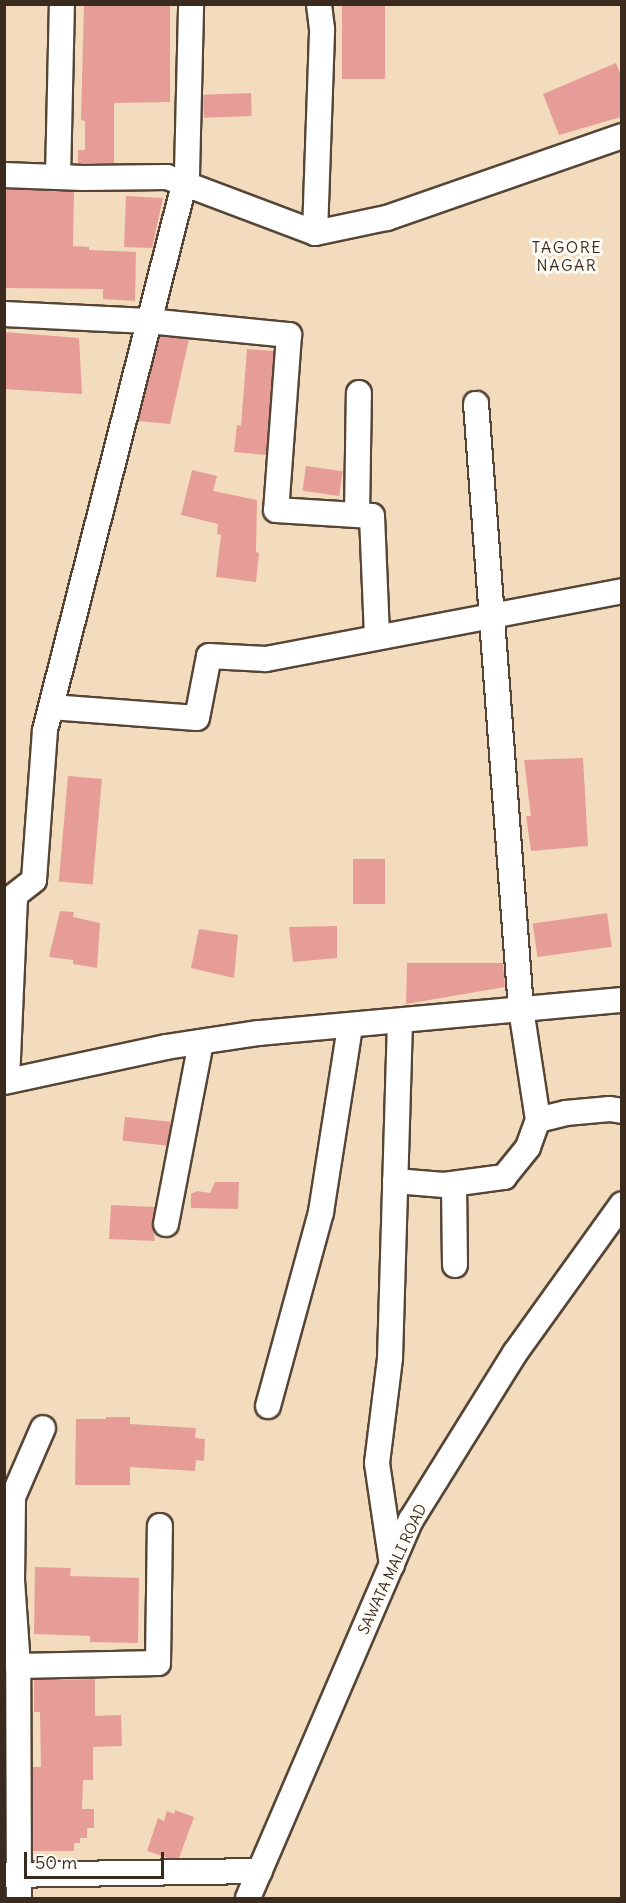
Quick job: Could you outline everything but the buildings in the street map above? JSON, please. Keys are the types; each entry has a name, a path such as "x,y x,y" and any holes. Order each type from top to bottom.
{"street":[{"path":"58,177 62,4"},
{"path":"191,4 185,182 45,730 34,880 15,895 6,1082 201,1042 259,1033 621,1000"},
{"path":"315,233 322,29 319,4"},
{"path":"4,175 167,177 315,233 387,218 621,136"},
{"path":"4,314 148,321 289,335 276,510 372,516 376,637"},
{"path":"357,515 359,393"},
{"path":"395,1181 454,1184 504,1177 528,1147 538,1120 521,1009 476,404"},
{"path":"51,707 198,718 209,656 266,659 621,591"},
{"path":"392,1565 376,1463 390,1358 400,1021"},
{"path":"268,1406 321,1212 350,1026"},
{"path":"166,1224 201,1042"},
{"path":"538,1120 566,1113 621,1111"},
{"path":"454,1184 455,1265"},
{"name":"SAWATA MALI ROAD","path":"248,1899 411,1520 516,1353 621,1204"},
{"path":"19,1899 12,1874 18,1666 12,1581 13,1497 43,1428"},
{"path":"18,1666 158,1663 160,1526"},
{"path":"12,1874 260,1871"}],"district":[{"name":"TAGORE NAGAR","path":"567,256"}]}
